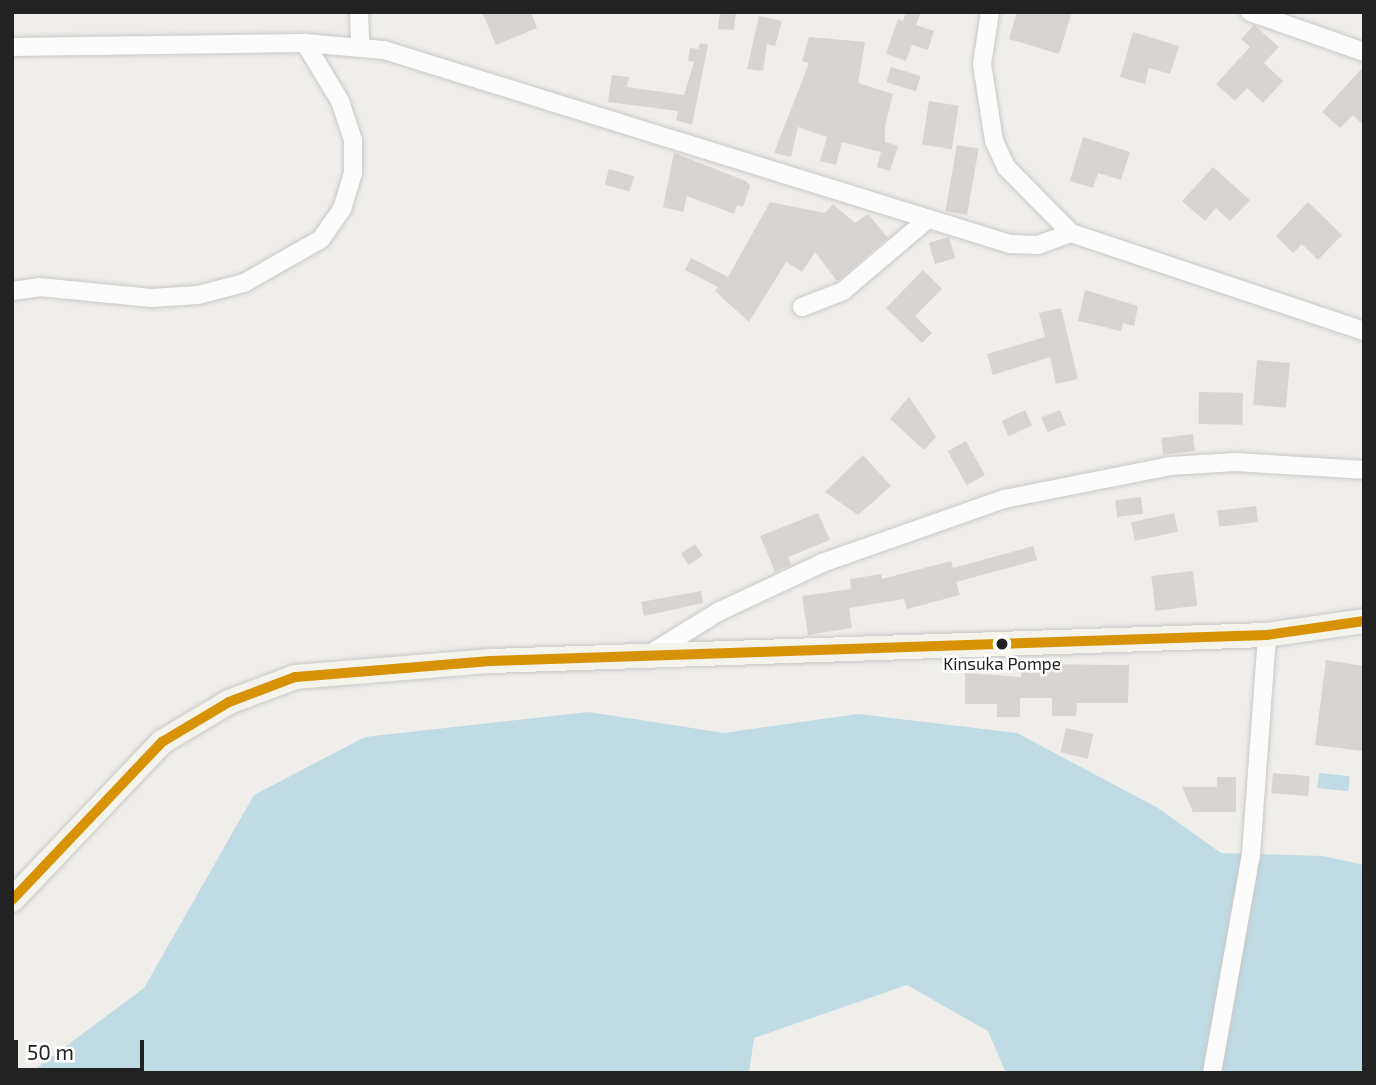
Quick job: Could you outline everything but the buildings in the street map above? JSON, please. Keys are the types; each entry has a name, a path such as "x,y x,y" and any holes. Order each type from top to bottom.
{"main road":[{"path":"12,900 152,750 194,719 267,685 295,677 406,665 1267,635 1361,624"}],"street":[{"path":"359,12 360,46"},
{"path":"990,12 982,64 994,141 1006,167 1071,233 1364,331"},
{"path":"1250,12 1364,52"},
{"path":"12,291 39,287 151,298 198,296 244,283 321,239 342,209 353,173 353,140 340,101 305,43"},
{"path":"12,47 305,43 360,46 1010,244 1038,245 1071,233"},
{"path":"802,307 843,291 928,219"},
{"path":"648,656 718,612 822,563 1004,499 1170,466 1235,462 1364,470"},
{"path":"1212,1073 1251,854 1267,635"}],"water":[{"path":"589,712 724,733 858,714 1017,733 1158,808 1221,853 1323,856 1364,865 1364,1073 1006,1073 988,1031 907,985 754,1038 749,1073 30,1073 144,988 254,795 365,737"},
{"path":"1319,773 1350,776 1348,791 1317,788"}],"transit line":[{"path":"12,900 162,742 229,702 295,677 491,661 1267,635 1364,621"}],"place":[{"name":"Kinsuka Pompe","path":"1002,644"}]}
